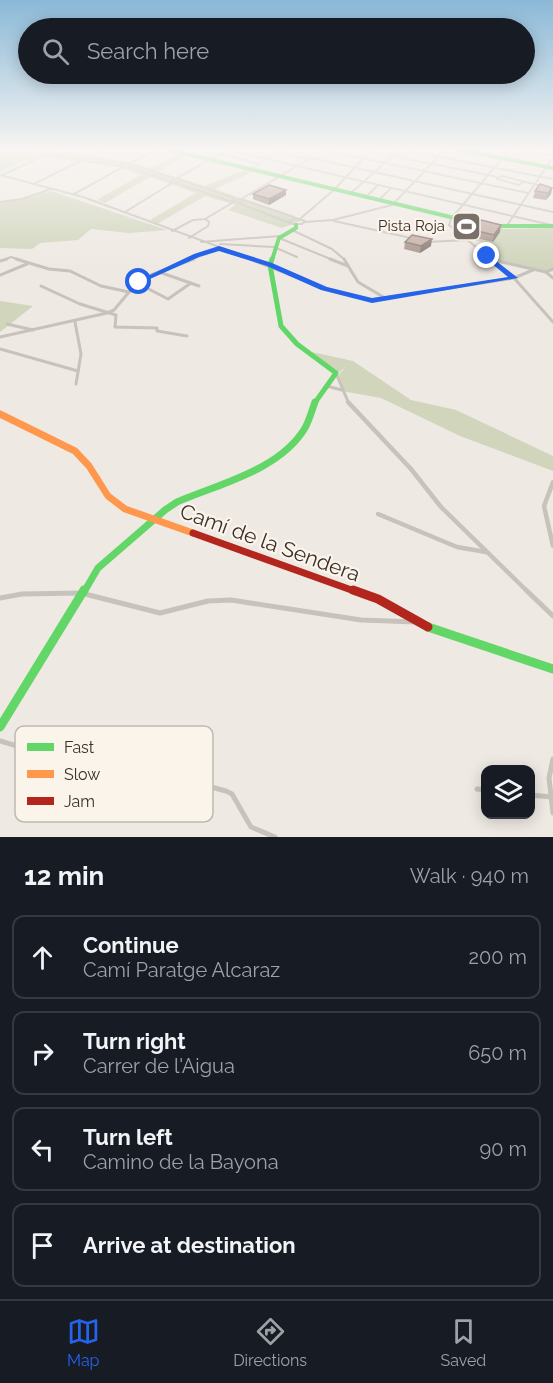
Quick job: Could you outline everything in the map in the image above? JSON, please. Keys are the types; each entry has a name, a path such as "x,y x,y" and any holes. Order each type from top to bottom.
{"street":[{"path":"47,189 74,194 83,189"},
{"path":"55,189 124,212 200,242 275,248 297,257"},
{"path":"124,212 163,189"},
{"path":"191,189 293,224 333,220 394,203 406,191"},
{"path":"209,189 242,200 293,224 334,249 351,267 358,282 387,298"},
{"path":"237,204 259,189"},
{"path":"335,189 452,217 506,227 553,226"},
{"path":"335,189 293,224 280,237 275,248 270,265 284,335 314,354 336,373 346,400 411,469 441,507 553,615"},
{"path":"351,193 355,189"},
{"path":"368,195 375,189"},
{"path":"381,198 390,189"},
{"path":"396,189 553,226"},
{"path":"450,189 553,212"},
{"path":"476,189 452,217 449,225 514,278 553,322"},
{"path":"509,189 528,193"},
{"path":"506,227 531,189"},
{"path":"0,202 22,199 50,190"},
{"path":"172,231 193,220 205,219 234,198"},
{"path":"301,218 305,222"},
{"path":"189,238 208,226 209,222 205,219"},
{"path":"333,220 415,239"},
{"path":"200,242 220,244 280,237 351,267"},
{"path":"425,242 435,244 467,240"},
{"path":"0,337 36,331 107,313 114,310 140,279 220,244 348,296 372,300 514,278 533,270"},
{"path":"313,252 324,245"},
{"path":"0,261 11,258 70,272 101,286 129,292"},
{"path":"493,260 546,272 553,278"},
{"path":"0,275 27,263"},
{"path":"546,272 553,269"},
{"path":"159,271 199,286"},
{"path":"137,283 168,299 191,283"},
{"path":"41,286 116,315 115,327 157,328 157,331 187,336"},
{"path":"75,322 81,354 76,384"},
{"path":"7,324 36,331"},
{"path":"0,349 78,371"},
{"path":"0,727 98,568 153,519 177,502 267,464 291,446 305,428 317,396 336,373"},
{"path":"325,386 342,391"},
{"name":"Camí de la Sendera","path":"0,414 17,425 76,451 110,499 153,519 378,599 438,632 553,669"},
{"path":"553,482 545,494 542,516 553,546"},
{"path":"378,514 457,547 486,552"},
{"path":"546,525 553,527"},
{"path":"0,598 22,594 81,593 160,613 220,599 361,620 420,622"},
{"path":"0,741 15,745"},
{"path":"553,759 549,778 553,813"},
{"path":"213,788 226,792 237,801 251,827 275,837"},
{"path":"477,789 481,789"},
{"path":"535,795 552,797"}],"green space":[{"path":"116,189 129,189 105,203 97,200"},
{"path":"185,189 215,189 303,220 282,228 228,210 235,205 205,196 157,224 150,220 196,193"},
{"path":"51,191 167,230 129,233 91,229 78,240 40,243 32,249 0,248 0,202 22,200"},
{"path":"456,221 503,229 553,228 553,269 546,272 493,260 487,256 493,245 467,238 471,232 456,229 453,225"},
{"path":"0,301 33,306 0,332"},
{"path":"312,352 353,361 411,400 456,410 553,456 553,471 460,436 381,398 342,391 339,374 347,366 338,373"}],"building":[{"path":"262,189 286,190 269,199 253,194"},
{"path":"536,189 551,189 548,193 535,191"},
{"path":"481,220 501,225 494,235 473,230"},
{"path":"412,235 432,239 421,246 405,242"}],"traffic: fast":[{"path":"334,189 484,225"},
{"path":"0,727 98,568 165,510 177,502 267,464 291,445 305,428 317,396 336,373 297,344 281,326 270,265 279,238 296,228 296,225"},
{"path":"496,226 553,226"},
{"path":"428,627 553,669"}],"traffic: slow":[{"path":"0,414 57,440 81,455 115,503 136,514 193,533"}],"traffic: jam":[{"path":"193,533 378,599 428,627"}],"place":[{"name":"Pista Roja","path":"466,226"}],"route":[{"path":"139,282 140,279 197,255 219,249 270,265 324,288 348,296 372,300 452,290 514,278 487,256"}]}
